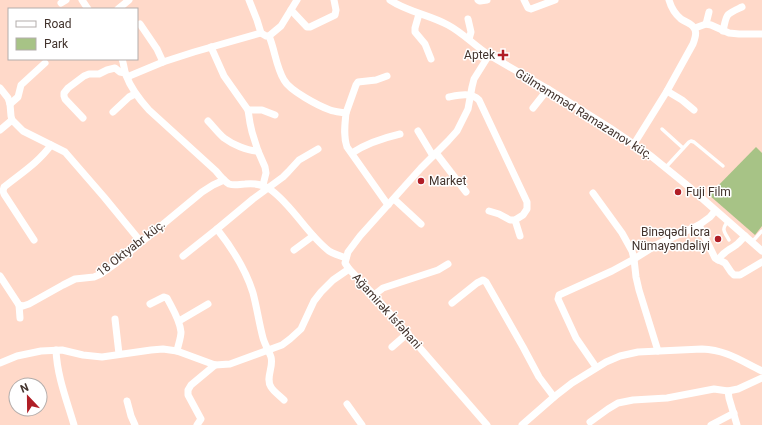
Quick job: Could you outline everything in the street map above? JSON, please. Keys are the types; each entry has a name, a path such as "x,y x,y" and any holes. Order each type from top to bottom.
{"street":[{"path":"119,8 130,0"},
{"path":"249,0 261,33 269,36"},
{"path":"269,36 281,26 297,0"},
{"path":"291,10 307,27 310,27 335,15 336,10 334,0"},
{"name":"Gülməmməd Ramazanov küç.","path":"390,0 408,9 449,25 469,39 481,50 548,89 634,144 666,167 762,251"},
{"path":"478,0 487,0"},
{"path":"524,0 528,8 531,9 555,0"},
{"path":"634,144 667,91 696,38 695,28 677,16 669,0"},
{"path":"722,31 726,16 742,7"},
{"path":"706,24 709,12"},
{"path":"420,14 415,32 425,44 431,58"},
{"path":"468,19 471,32 469,39"},
{"path":"140,24 157,49 163,62"},
{"path":"695,28 706,24 722,31 739,34 762,34"},
{"path":"83,118 65,99 64,93 68,88 84,76 89,74 96,75 106,70 116,68 126,75 211,47 261,33"},
{"path":"269,36 273,45 280,73 289,87 321,106 332,111 346,113"},
{"path":"211,47 224,76 248,110 250,123 265,168 266,187"},
{"path":"122,60 126,75 135,94 149,110 224,180 230,184 236,185 255,184 266,187 281,198 312,236 330,251 346,258 360,236 421,168 457,131 466,115 474,79 489,55"},
{"path":"10,104 18,97 21,85 45,63"},
{"path":"387,76 376,80 358,82 346,113 344,134 347,147 388,205"},
{"path":"0,88 8,98 12,120 22,131 65,152 141,242"},
{"path":"532,108 548,89"},
{"path":"667,91 682,100 694,110"},
{"path":"113,112 135,94"},
{"path":"449,97 471,95 479,100 527,202 527,209 524,215 515,220 510,220 500,214 489,211"},
{"path":"248,110 262,110 275,115"},
{"path":"0,130 12,120"},
{"path":"208,121 224,138 229,141 246,149 258,150"},
{"path":"418,131 466,192"},
{"path":"352,153 364,146 384,138 400,134"},
{"path":"34,240 3,191 4,187 38,160 51,145"},
{"path":"183,256 266,187 288,172 299,160 318,149"},
{"name":"18 Oktyabr küç.","path":"19,305 23,306 29,304 75,279 94,277 101,274 202,192 224,180"},
{"path":"593,194 622,233 630,248 634,259 639,290 658,351"},
{"path":"394,198 421,224"},
{"path":"596,367 576,338 558,299 559,295 634,259 658,244 699,225 710,217 715,211"},
{"path":"515,220 520,236"},
{"path":"699,225 712,254 715,258 725,263 734,275 737,276 745,273 762,262"},
{"path":"217,229 236,256 247,277 253,293 263,337 272,360 269,380 270,385 272,389 284,400"},
{"path":"294,250 312,236"},
{"path":"718,260 726,250 735,246 744,236"},
{"name":"Ağamirək İsfəhani","path":"346,258 345,262 348,269 374,294 487,425"},
{"path":"374,294 383,288 438,270 448,264"},
{"path":"0,364 17,356 41,351 62,350 83,355 102,357 163,349 177,352 215,365 230,364 282,345 295,335 301,329 314,302 321,292 333,280 348,269"},
{"path":"0,276 19,305 20,318"},
{"path":"452,303 477,283 482,280 486,282 539,377 554,397"},
{"path":"150,304 164,297 167,298 179,321 181,333 177,352"},
{"path":"179,321 208,304"},
{"path":"115,320 119,354"},
{"path":"392,347 408,333"},
{"path":"522,425 554,397 596,367 620,356 638,352 712,349 722,351 762,371"},
{"path":"56,350 59,374 74,425"},
{"path":"197,425 201,419 188,395 188,390 191,385 215,365"},
{"path":"590,422 618,403 633,400 667,398 714,390 728,391 738,389 762,378"},
{"path":"728,391 738,425"},
{"path":"127,401 135,425"},
{"path":"347,404 362,425"},
{"path":"711,425 734,413"}],"lane":[{"path":"662,129 683,148"},
{"path":"666,167 688,142 691,141 723,166"},
{"path":"728,221 723,226 723,229 729,240"},
{"path":"752,242 762,231"}],"green space":[{"path":"756,147 762,153 762,226 755,235 709,195"}],"place":[{"name":"Aptek","path":"503,55"},
{"name":"Market","path":"421,181"},
{"name":"Fuji Film","path":"678,192"},
{"name":"Binəqədi İcra Nümayəndəliyi","path":"718,239"}]}
